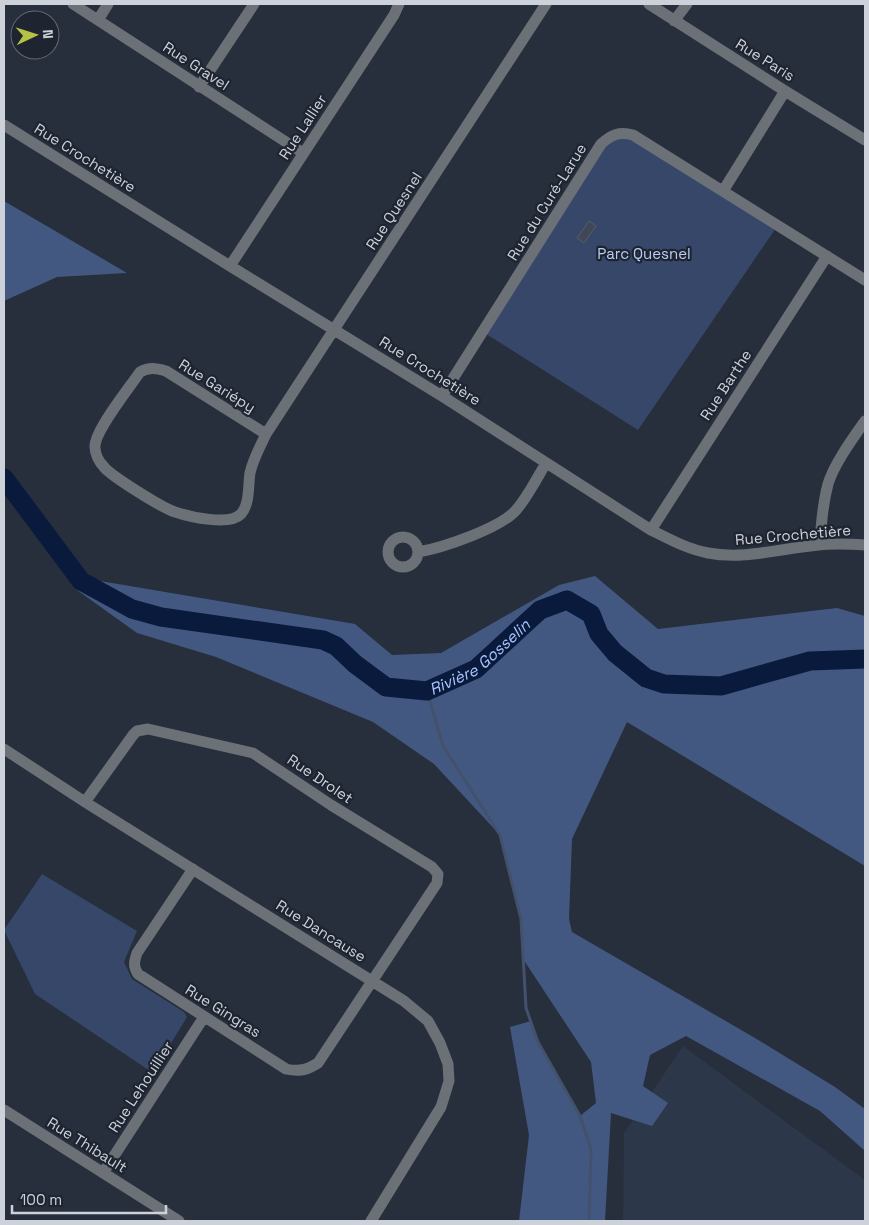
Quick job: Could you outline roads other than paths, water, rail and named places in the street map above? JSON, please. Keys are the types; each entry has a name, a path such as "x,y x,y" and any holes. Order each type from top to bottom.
{"street":[{"name":"Rue Gravel","path":"73,4 303,153"},
{"path":"98,20 108,4"},
{"path":"199,87 254,4"},
{"name":"Rue Lallier","path":"230,266 394,15 399,4"},
{"name":"Rue Quesnel","path":"266,434 546,4"},
{"name":"Rue Paris","path":"649,4 865,140"},
{"path":"674,21 687,4"},
{"path":"724,192 785,91"},
{"name":"Rue Crochetière","path":"4,125 442,396 651,530 688,547 707,553 730,555 756,554 820,545 865,544"},
{"name":"Rue du Curé-Larue","path":"442,396 601,144 610,136 623,132 633,135 865,280"},
{"name":"Rue Barthe","path":"651,530 827,256"},
{"name":"Rue Gariépy","path":"148,368 166,371 266,434 256,454 250,473 247,500 242,513 233,519 221,521 174,512 161,506 105,469 98,459 95,446 98,433 140,372 148,368"},
{"path":"820,545 829,482 846,450 865,421"},
{"path":"418,552 436,548 493,527 509,517 517,509 546,463"},
{"name":"Rue Drolet","path":"85,802 133,735 143,728 253,753 261,757 330,805 432,867 438,874 437,883 373,981"},
{"name":"Rue Dancause","path":"4,749 85,802 373,981 404,1001 428,1021 440,1043 448,1064 449,1081 441,1107 371,1221"},
{"name":"Rue Gingras","path":"193,869 137,953 134,968 138,974 204,1017 286,1068 296,1072 308,1070 318,1063 373,981"},
{"name":"Rue Lehouillier","path":"102,1173 204,1017"},
{"name":"Rue Thibault","path":"4,1110 179,1221"}],"waterway":[{"name":"Rivière Gosselin","path":"4,478 81,581 132,609 161,617 323,640 336,646 355,664 386,687 427,691 476,669 540,610 567,600 591,614 599,634 615,653 646,678 664,684 721,686 810,661 865,659"},
{"path":"427,691 443,746 500,835 521,919 526,1008 538,1042 580,1116 591,1149 589,1221"}],"park label":[{"name":"Parc Quesnel","path":"644,254"}]}
